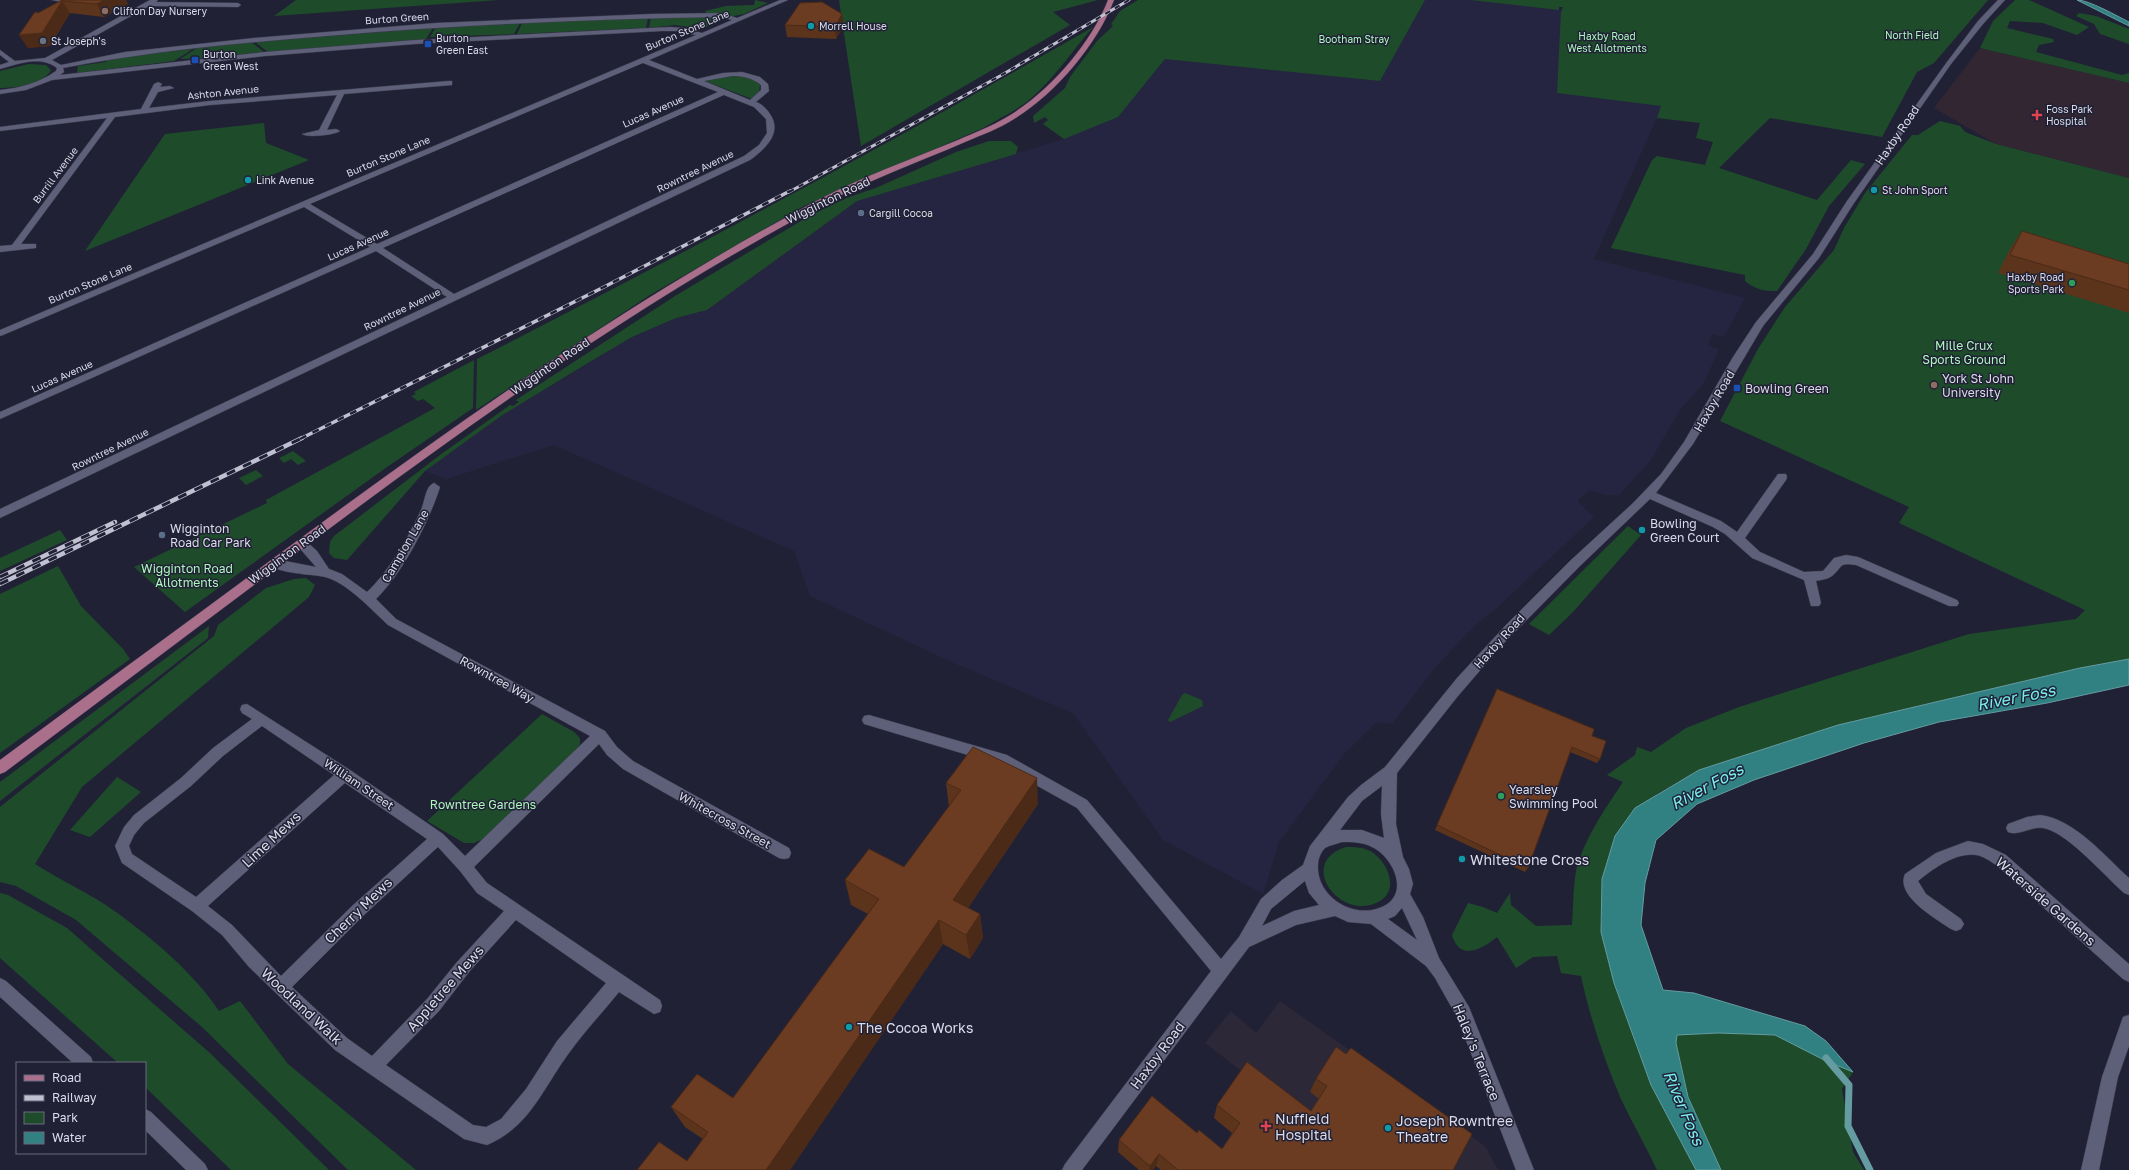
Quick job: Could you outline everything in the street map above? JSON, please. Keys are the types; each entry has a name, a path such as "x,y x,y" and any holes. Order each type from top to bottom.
{"main road":[{"name":"Wigginton Road","path":"0,768 302,543 458,429 573,349 662,293 768,230 833,195 951,146 1012,117 1050,86 1083,50 1101,25 1111,0"}],"street":[{"path":"55,0 71,2"},
{"path":"47,60 155,0"},
{"name":"Burton Stone Lane","path":"0,333 785,0"},
{"name":"Haxby Road","path":"1071,1170 1244,942 1266,904 1287,885 1310,869 1312,859 1322,843 1364,791 1390,772 1461,683 1501,637 1573,564 1649,494 1676,462 1694,435 1758,325 1817,255 1846,209 1922,98 1984,16 2002,0"},
{"path":"148,4 238,4"},
{"name":"Burton Green","path":"60,67 125,54 254,40 421,26 651,16 722,15 737,20"},
{"path":"52,78 265,54 427,41 637,31 667,28 678,28 702,35"},
{"path":"0,52 14,63"},
{"path":"0,67 14,63 47,60 56,62 60,67 60,72 52,78 37,84 0,92"},
{"name":"Rowntree Avenue","path":"0,514 678,192 757,152 768,140 771,134 772,123 767,113 752,102 644,60"},
{"path":"698,81 726,74 755,78 764,84 765,91 752,102"},
{"name":"Ashton Avenue","path":"0,129 144,110 342,91 449,83"},
{"path":"144,110 157,87 170,88"},
{"path":"0,102 10,91"},
{"path":"322,133 342,91"},
{"name":"Lucas Avenue","path":"0,416 724,92"},
{"name":"Burrill Avenue","path":"14,248 113,115"},
{"path":"306,134 336,131"},
{"path":"304,204 376,248 453,298"},
{"path":"0,249 33,246"},
{"path":"1738,538 1782,477"},
{"name":"Campion Lane","path":"368,599 386,582 427,509 434,487"},
{"path":"1649,494 1717,524 1738,538 1756,555 1792,572 1809,577 1827,574 1838,561 1846,559 1858,561 1953,603"},
{"name":"Rowntree Way","path":"302,543 314,554 325,572"},
{"name":"Rowntree Way","path":"275,563 306,570 325,572 347,584 368,599 392,622 600,735 612,751 628,765 666,787"},
{"path":"1809,577 1815,603"},
{"name":"William Street","path":"248,709 346,774 438,838 465,866"},
{"name":"Woodland Walk","path":"262,719 218,752 186,782 139,819 129,831 122,846 127,858 197,906 227,930 255,962 312,1019 341,1044 470,1132 487,1136 507,1124 532,1095 563,1048 618,981"},
{"path":"869,720 1002,759 1052,785 1082,804 1221,971"},
{"path":"600,735 465,866 482,888 654,1006"},
{"path":"1310,869 1313,884 1322,898 1335,909 1348,915 1361,918 1374,918 1387,914 1397,906 1404,895 1405,883 1403,870 1390,841 1386,812 1390,772"},
{"name":"Lime Mews","path":"197,906 261,850 287,823 346,774"},
{"name":"Whitecross Street","path":"666,787 784,853"},
{"path":"2014,828 2028,822 2040,821 2050,823 2088,851 2129,888"},
{"path":"1322,843 1333,837 1346,834 1360,835 1375,840 1387,848 1397,859"},
{"name":"Cherry Mews","path":"281,987 399,871 438,838"},
{"name":"Waterside Gardens","path":"1956,924 1918,896 1910,886 1910,879 1939,858 1964,848 1976,848 1988,852 2001,860 2129,974"},
{"name":"Haley's Terrace","path":"1404,895 1418,922 1432,960 1441,973 1463,1013 1525,1170"},
{"name":"Haxby Road","path":"1244,942 1294,918 1335,909"},
{"name":"Appletree Mews","path":"374,1066 433,1005 463,967 515,910"},
{"name":"Haley's Terrace","path":"1374,918 1432,960"},
{"path":"0,986 83,1062"},
{"path":"2090,1170 2110,1077 2129,1023"},
{"path":"146,1119 199,1170"}],"shaded area":[{"path":"1425,0 1470,0 1563,10 1557,93 1662,106 1594,259 1745,298 1724,337 1712,334 1708,346 1719,349 1704,383 1680,410 1651,460 1619,495 1607,495 1589,490 1577,501 1594,517 1499,606 1471,629 1434,669 1392,724 1377,722 1345,753 1279,842 1263,894 1163,840 1073,713 956,664 810,596 794,551 554,445 446,479 425,471 501,416 632,337 676,318 707,310 857,201 1061,140 1118,117 1165,59 1380,81"},
{"name":"Foss Park Hospital","path":"1980,48 2129,83 2129,178 1996,144 1934,108"},
{"path":"1280,1001 1485,1146 1498,1170 1370,1170 1205,1043 1231,1011 1256,1033"}],"green space":[{"path":"296,0 499,0 274,16"},
{"path":"755,0 768,3 744,14 733,16 707,14 705,11 726,6 754,5"},
{"path":"839,0 1098,0 1053,12 1070,25 861,146"},
{"name":"Bootham Stray","path":"1138,0 1425,0 1380,81 1165,59 1118,117 1064,139 1043,124 1048,120 1045,117 1034,123 1033,116 1065,88 1070,77 1097,41 1113,26 1111,24 1120,11"},
{"path":"1470,0 1988,0 1934,63 1917,72 1882,137 1770,118 1719,168 1817,200 1851,160 1865,164 1829,206 1806,249 1777,291 1764,290 1753,286 1745,281 1745,275 1611,248 1652,160 1657,156 1705,165 1713,142 1696,138 1700,123 1657,118 1661,106 1557,93 1561,12 1563,7 1559,7 1559,10"},
{"path":"2015,0 2029,0 2089,27 2077,35 2043,23 2010,21 2007,28 2053,39 2054,42 2039,45 2036,52 2122,75 2129,73 2129,83 1980,48 1993,21"},
{"path":"2079,13 2096,16 2129,29 2129,44 2100,34 2094,24 2076,16"},
{"path":"648,18 646,28 517,34 522,23"},
{"path":"651,18 719,18 720,21 701,29 675,25 649,28"},
{"path":"520,23 514,34 430,37 436,27"},
{"path":"1093,27 1046,84 1017,109 983,128 804,206 650,295 476,410 477,359 633,279 787,197 941,113"},
{"path":"433,28 426,39 268,52 255,42"},
{"path":"251,42 264,52 198,59 180,59 197,48"},
{"path":"193,49 174,61 77,73 78,66 106,62 108,58"},
{"path":"29,64 46,65 51,70 42,79 28,85 0,88 0,71"},
{"path":"729,76 742,76 750,78 760,85 759,93 752,99 705,81"},
{"name":"Mille Crux Sports Ground","path":"1940,121 1960,126 1965,132 1996,144 2129,178 2129,659 2080,668 1838,725 1699,770 1657,794 1602,879 1601,932 1614,983 1651,1085 1696,1170 1657,1170 1625,1108 1603,1054 1593,1023 1581,976 1561,973 1557,956 1533,957 1516,968 1497,937 1485,946 1472,951 1466,951 1460,948 1452,935 1468,903 1497,913 1510,893 1511,905 1536,926 1572,925 1573,896 1577,866 1594,828 1623,782 1607,775 1635,755 1637,747 1651,752 1686,728 1739,707 1969,634 2076,619 2085,610 1899,523 1909,507 1720,421 1758,349 1785,307 1834,250 1844,228 1865,193 1912,135 1918,135"},
{"path":"264,123 266,143 309,160 85,251 165,134"},
{"path":"989,141 1011,141 1018,147 1016,154 857,201 707,310 676,318 632,337 501,416 425,471 347,560 334,558 329,553 330,542 334,536 440,455 510,405 513,406 519,402 516,400 675,296 811,215 847,198 878,187 956,152"},
{"name":"Wigginton Road Allotments","path":"474,360 473,408 387,467 185,612 134,567 267,503 266,500 435,408 423,399 418,401 411,396 416,394 414,392"},
{"path":"293,451 306,461 298,465 291,459 284,463 279,458"},
{"path":"256,470 263,476 246,485 239,478"},
{"path":"1628,526 1641,535 1572,613 1549,635 1529,624"},
{"path":"60,530 67,540 0,571 0,558"},
{"path":"58,566 81,606 123,649 130,659 0,753 0,594"},
{"path":"306,578 315,585 309,597 82,787 35,864 106,905 158,945 185,970 209,997 219,1011 240,1001 288,1064 416,1170 348,1170 202,1027 76,920 16,886 0,882 0,807 214,636 218,625 266,588 294,579"},
{"path":"209,626 208,638 0,801 0,782"},
{"path":"1185,693 1202,700 1203,706 1170,722 1168,720 1182,695"},
{"name":"Rowntree Gardens","path":"542,714 574,732 580,738 580,744 574,753 485,838 474,843 464,843 427,821"},
{"path":"117,777 141,792 90,837 70,830"},
{"path":"1346,847 1368,850 1381,860 1389,874 1390,882 1389,890 1385,897 1378,902 1364,906 1350,904 1338,897 1329,888 1324,876 1325,865 1331,854"},
{"path":"0,893 8,895 67,928 211,1054 329,1170 231,1170 146,1088 146,1062 117,1062 0,958"},
{"path":"1718,1033 1775,1035 1853,1072 1842,1089 1853,1152 1864,1170 1721,1170 1688,1097 1676,1043 1677,1035"}],"water":[{"path":"2077,0 2096,5 2110,12 2129,22 2129,26"},
{"name":"River Foss","path":"2129,659 2129,685 2047,703 1939,722 1864,743 1754,780 1697,804 1656,840 1645,883 1641,925 1663,990 1694,993 1805,1026 1826,1041 1853,1072 1826,1061 1775,1035 1718,1033 1677,1035 1676,1043 1688,1097 1721,1170 1696,1170 1651,1085 1614,983 1601,932 1602,879 1615,836 1635,808 1699,770 1838,725 2080,668"}],"building":[{"path":"62,0 104,0 97,4 62,1 42,33 19,35 35,12 38,13"},
{"path":"822,2 842,14 835,27 785,25 800,3"},
{"path":"2022,231 2129,264 2129,290 2010,255"},
{"name":"Yearsley Swimming Pool","path":"1497,689 1594,729 1592,736 1606,741 1600,759 1572,747 1528,868 1437,825"},
{"name":"The Cocoa Works","path":"973,747 1037,778 953,900 980,914 966,935 939,920 766,1170 637,1170 659,1142 687,1161 708,1132 671,1107 697,1074 733,1098 879,899 845,880 869,849 904,867 961,790 946,783"},
{"path":"1336,1047 1346,1054 1351,1048 1472,1134 1453,1170 1178,1170 1159,1154 1150,1166 1119,1140 1152,1096 1197,1133 1199,1130 1222,1149 1240,1123 1217,1105 1247,1062 1311,1111 1327,1086 1316,1079"}],"waterway":[{"path":"1826,1058 1849,1085 1848,1126 1870,1170"}],"railway":[{"path":"789,192 1000,76 1129,0"},
{"path":"302,438 602,288 790,191"},
{"path":"0,584 302,438"},
{"path":"0,577 115,522"}],"place":[{"name":"Clifton Day Nursery","path":"105,11"},
{"name":"Morrell House","path":"811,26"},
{"name":"St Joseph's","path":"43,41"},
{"name":"Burton Green East","path":"428,44"},
{"name":"Burton Green West","path":"195,60"},
{"name":"Foss Park Hospital","path":"2037,115"},
{"name":"Link Avenue","path":"248,180"},
{"name":"St John Sport","path":"1874,190"},
{"name":"Cargill Cocoa","path":"861,213"},
{"name":"Haxby Road Sports Park","path":"2072,283"},
{"name":"York St John University","path":"1934,385"},
{"name":"Bowling Green","path":"1737,388"},
{"name":"Bowling Green Court","path":"1642,530"},
{"name":"Wigginton Road Car Park","path":"162,535"},
{"name":"Yearsley Swimming Pool","path":"1501,796"},
{"name":"Whitestone Cross","path":"1462,859"},
{"name":"The Cocoa Works","path":"849,1027"},
{"name":"Nuffield Hospital","path":"1266,1126"},
{"name":"Joseph Rowntree Theatre","path":"1388,1128"}],"park label":[{"name":"North Field","path":"1912,35"},
{"name":"Haxby Road West Allotments","path":"1607,42"}]}
